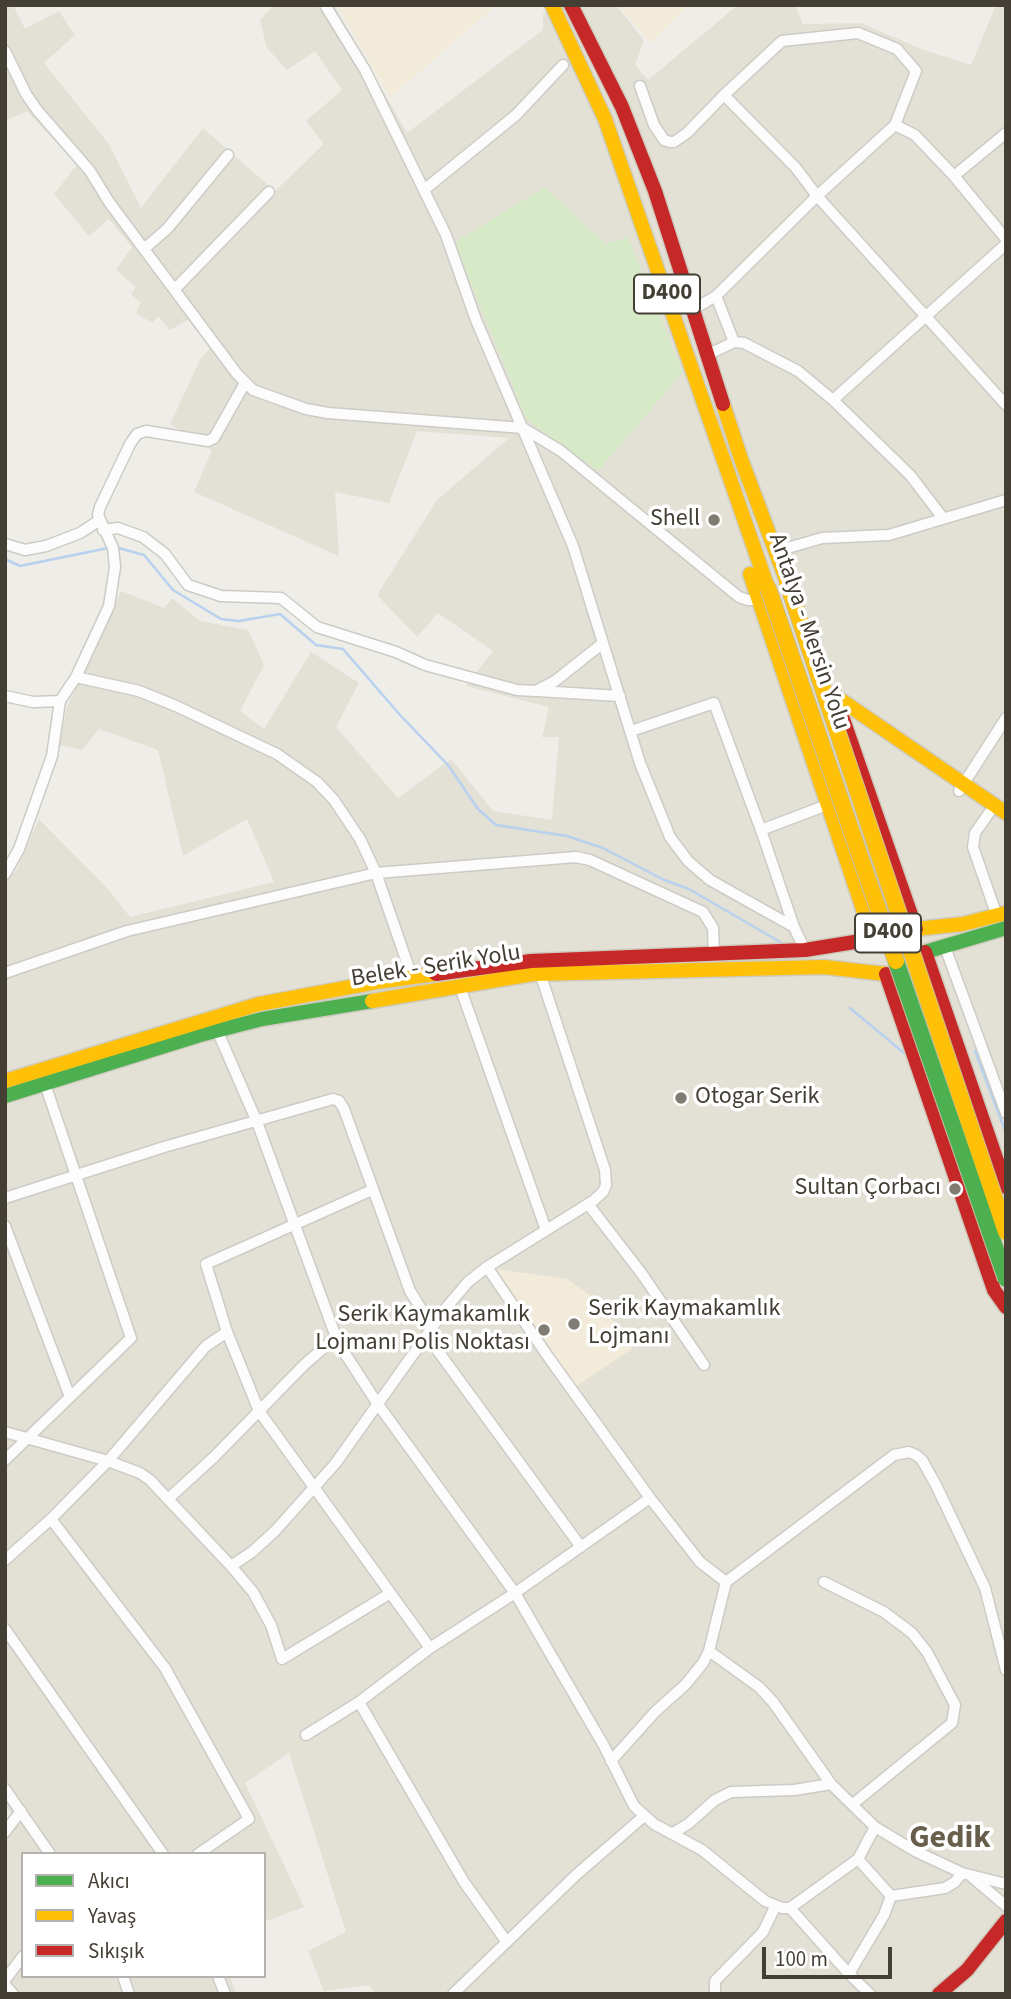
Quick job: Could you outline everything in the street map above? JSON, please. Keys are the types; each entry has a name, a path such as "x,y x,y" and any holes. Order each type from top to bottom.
{"main road":[{"name":"Antalya - Mersin Yolu","path":"552,5 605,119 722,452 763,594 1006,1279"},
{"name":"Antalya - Mersin Yolu","path":"571,5 622,107 645,167 741,459 787,582 1006,1232"},
{"path":"741,459 783,549 916,929 922,936 925,953 1006,1187"},
{"path":"763,594 827,805 873,939 872,954 879,969 898,977 911,974 921,965 925,953"},
{"path":"835,696 998,813 1006,824"},
{"path":"873,939 885,926 892,923 901,923 916,929 1003,919"},
{"path":"925,953 945,947 1003,919"},
{"name":"Belek - Serik Yolu","path":"5,1081 259,1004 412,977 714,953 805,950 873,939"},
{"name":"Belek - Serik Yolu","path":"5,1096 217,1030 262,1019 538,967 824,967 886,974"},
{"path":"886,974 994,1290 1006,1307"},
{"path":"939,1994 967,1970 1006,1921"}],"street":[{"path":"325,5 365,70 446,235 476,320 573,547 631,731 670,837 683,855 710,880 794,927"},
{"path":"640,86 654,125 664,140 674,142 687,133 724,94 782,41 858,33 897,49 916,71 895,125 817,196 716,296 692,310"},
{"path":"5,51 32,102 85,165 109,202 253,390 306,409 327,413 523,428 561,452 739,597 748,600 763,594"},
{"path":"424,190 516,115 563,65"},
{"path":"724,94 796,168 817,196 925,318 1005,402"},
{"path":"833,400 1006,241 954,176 915,135 895,125"},
{"path":"954,176 1006,133"},
{"path":"145,248 167,229 228,155"},
{"path":"175,289 269,192"},
{"path":"716,296 734,342"},
{"path":"707,355 734,342 744,343 798,371 833,400 910,475 943,518"},
{"path":"5,874 19,849 52,756 60,701 76,677 109,606 115,567 113,548 101,525 100,507 130,444 137,434 146,431 208,441 214,438 245,383"},
{"path":"783,549 822,538 888,535 1006,500"},
{"path":"5,544 25,550 101,525 118,528 143,537 164,554 188,585 221,596 281,598 317,627 479,681 517,690 620,696"},
{"path":"536,691 555,681 603,643"},
{"path":"76,677 139,691 177,705 277,754 317,782 347,818 360,839 376,873 412,977"},
{"path":"5,695 33,702 60,701"},
{"path":"631,731 714,703 794,927 805,950"},
{"path":"961,788 1006,718"},
{"path":"761,830 827,805"},
{"path":"998,813 975,833 973,847 1003,919"},
{"path":"5,973 127,931 376,873 570,857 586,858 703,912 713,928 714,953"},
{"path":"945,947 1006,1114"},
{"path":"231,1566 264,1542 335,1464 468,1282 487,1266 603,1192 606,1177 538,967"},
{"path":"459,984 546,1230"},
{"path":"217,1030 257,1122 336,1337 377,1403 515,1593 634,1806 643,1816 702,1850 775,1908 790,1908 858,1859 875,1827"},
{"path":"5,1461 131,1338 45,1084"},
{"path":"5,1198 164,1147 333,1099 339,1101 410,1291 430,1332 580,1547"},
{"path":"372,1190 206,1264 227,1332 259,1411 430,1648"},
{"path":"588,1204 642,1274 704,1365"},
{"path":"5,1226 70,1397"},
{"path":"487,1266 650,1498 701,1562 726,1582"},
{"path":"5,1560 51,1520 108,1461 206,1346 227,1332"},
{"path":"168,1499 215,1457 304,1365 336,1337"},
{"path":"5,1432 108,1461 140,1473 168,1499 253,1592 267,1614 282,1659 389,1594"},
{"path":"611,1761 655,1712 696,1674 709,1651 726,1582 894,1455 909,1452 922,1460 926,1467 976,1566 993,1613 1006,1670"},
{"path":"306,1735 359,1702 430,1648 515,1593 650,1498"},
{"path":"51,1520 165,1668 249,1819 201,1852"},
{"path":"824,1582 884,1612 912,1633 927,1652 955,1705 952,1723 853,1804"},
{"path":"5,1629 162,1852"},
{"path":"709,1651 759,1687 774,1702 831,1784 875,1827 915,1851 968,1876 1006,1906"},
{"path":"359,1702 464,1882 506,1941"},
{"path":"673,1833 688,1824 715,1800 731,1792 794,1790 831,1784"},
{"path":"5,1789 49,1852"},
{"path":"5,1832 20,1811"},
{"path":"453,1994 506,1941 643,1816"},
{"path":"858,1859 891,1896"},
{"path":"891,1896 945,1888 968,1876 1006,1884"},
{"path":"849,1974 884,1915 891,1896"},
{"path":"715,1994 715,1981 763,1932 775,1908"},
{"path":"790,1908 870,1994"},
{"path":"13,1994 5,1982 21,1959"}],"shaded area":[{"path":"5,5 13,5 25,29 59,11 75,35 44,63 108,143 141,208 203,128 275,191 324,144 306,121 342,90 315,51 287,70 267,48 260,20 274,5 334,5 407,133 543,30 543,14 555,5 616,5 644,40 635,65 648,80 738,5 795,5 803,24 861,23 921,49 971,65 996,5 1006,5 1006,1994 376,1994 369,1985 324,1991 308,1951 346,1932 289,1753 245,1783 304,1907 266,1921 266,1852 21,1852 21,1978 231,1978 236,1994 5,1994 5,1822 11,1813 5,1805 5,883 17,869 39,819 108,889 130,917 274,882 247,819 183,856 158,750 99,729 82,750 59,745 67,707 121,591 164,608 172,598 200,621 248,630 264,665 240,711 264,729 311,652 359,683 336,727 398,798 451,759 493,811 552,820 559,737 542,737 549,707 466,686 493,651 438,613 417,637 377,595 437,500 509,438 417,431 389,503 335,492 339,556 194,492 212,450 170,424 200,360 210,348 188,320 170,330 158,316 152,323 136,313 141,303 131,294 136,287 116,270 132,247 109,219 89,236 54,194 77,165 27,111 5,121"},
{"path":"337,5 497,5 390,98"},
{"path":"617,5 689,5 651,43"},
{"name":"Serik Kaymakamlık Lojmanı","path":"496,1269 567,1279 600,1302 632,1349 575,1387"}],"green space":[{"path":"545,187 605,244 628,237 683,372 598,471 527,420 454,243"}],"waterway":[{"path":"115,547 144,555 173,590 221,619 239,621 280,614 316,645 343,649 448,765 478,809 496,825 567,836 603,848 664,880 689,889 780,942"},
{"path":"5,559 20,566 108,548"},
{"path":"850,1008 904,1053"},
{"path":"975,1051 1006,1133"}],"traffic: fast":[{"path":"925,952 1006,928"},
{"path":"896,961 1006,1279"},
{"path":"5,1096 200,1035 262,1019 372,1001"}],"traffic: slow":[{"path":"552,5 605,119 768,588"},
{"path":"723,404 787,582"},
{"path":"750,574 873,939"},
{"path":"787,582 1006,1232"},
{"path":"768,588 896,961"},
{"path":"835,696 1006,813"},
{"path":"916,929 963,924 1006,913"},
{"path":"372,1001 533,974 824,967 886,974"},
{"path":"5,1081 259,1004 436,974"}],"traffic: jam":[{"path":"571,5 622,107 655,191 723,404"},
{"path":"843,719 916,929"},
{"path":"436,974 531,961 805,950 873,939"},
{"path":"925,952 1006,1187"},
{"path":"886,974 994,1290 1006,1307"},
{"path":"939,1994 967,1970 1006,1921"}],"place":[{"name":"Shell","path":"714,520"},
{"name":"Otogar Serik","path":"681,1098"},
{"name":"Sultan Çorbacı","path":"955,1189"},
{"name":"Serik Kaymakamlık Lojmanı","path":"574,1324"},
{"name":"Serik Kaymakamlık Lojmanı Polis Noktası","path":"544,1330"}],"district":[{"name":"Gedik","path":"950,1840"}]}
